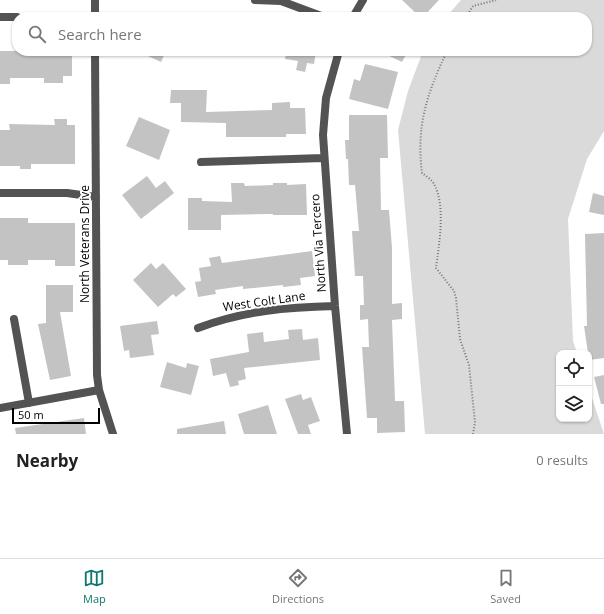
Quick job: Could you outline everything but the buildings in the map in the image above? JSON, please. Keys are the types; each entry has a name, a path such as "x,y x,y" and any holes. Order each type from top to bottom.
{"street":[{"path":"95,0 95,12"},
{"path":"256,0 281,2 310,12"},
{"path":"356,12 363,0"},
{"path":"0,17 12,17"},
{"name":"North Veterans Drive","path":"95,56 96,375 99,390 113,434"},
{"name":"North Via Tercero","path":"338,56 326,98 323,135 335,306 347,434"},
{"path":"201,162 324,158"},
{"path":"0,193 67,193 96,197"},
{"name":"West Colt Lane","path":"198,328 219,320 245,314 298,307 335,306"},
{"path":"14,319 29,403"},
{"path":"0,408 99,390"}],"path":[{"path":"469,12 473,6 496,0"},
{"path":"445,56 425,106 420,133 420,154 422,173 434,184 440,203 440,232 436,268 454,291 456,298 460,339 469,365 475,422 473,434"}],"shaded area":[{"path":"461,0 604,0 604,131 587,159 568,219 573,341 576,350 556,350 556,422 592,422 592,398 604,434 425,434 398,130 408,91 421,56 592,56 592,12 450,12"}]}
